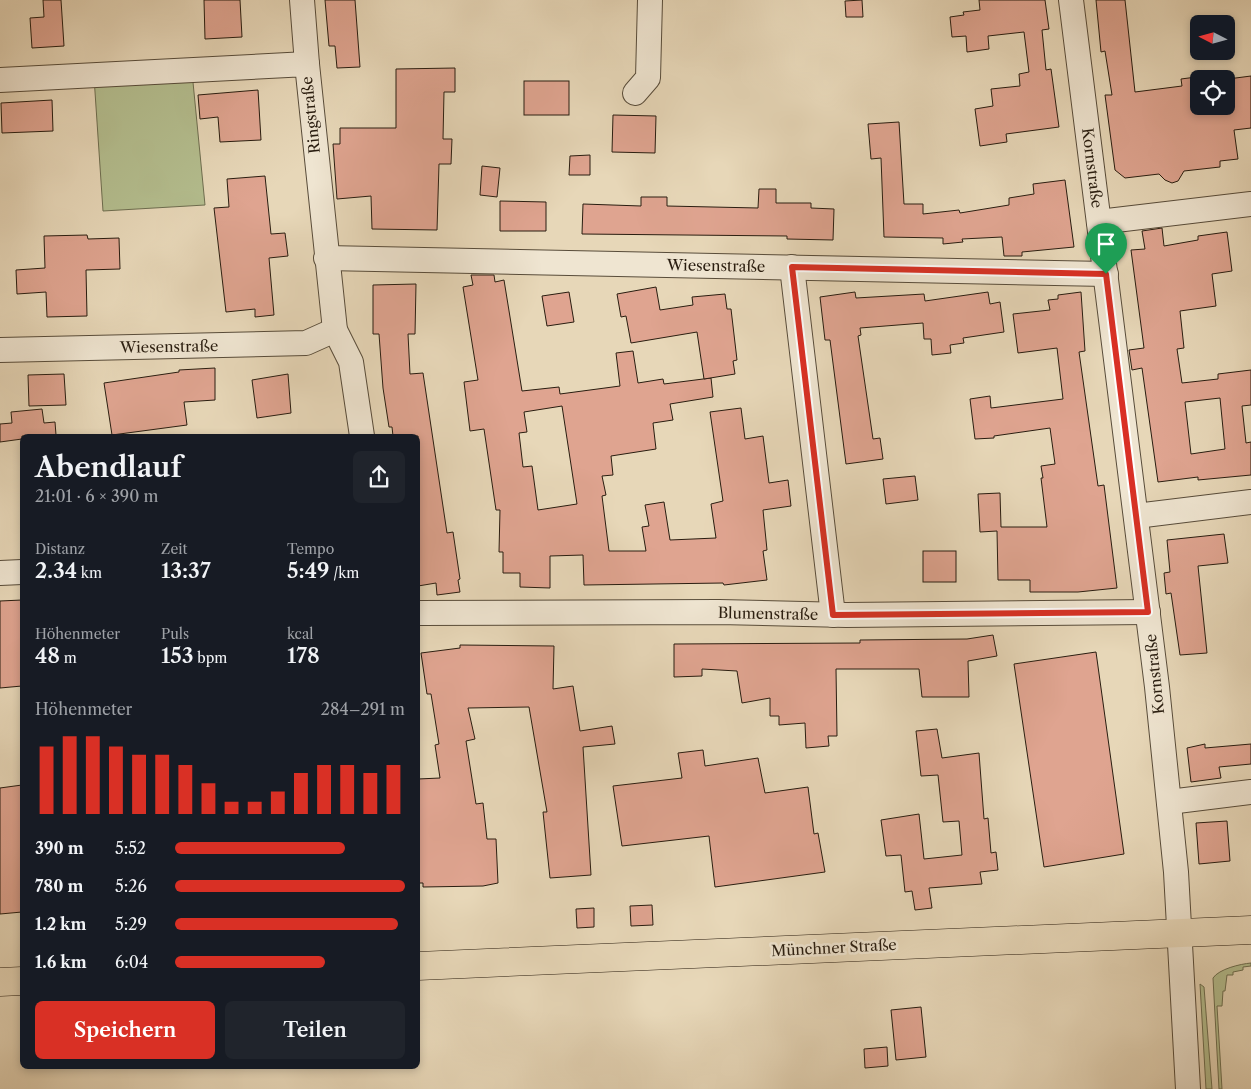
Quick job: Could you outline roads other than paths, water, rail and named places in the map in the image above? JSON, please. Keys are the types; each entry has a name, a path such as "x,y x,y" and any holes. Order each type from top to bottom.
{"main road":[{"name":"Münchner Straße","path":"420,966 1251,930"},
{"path":"0,982 20,981"}],"street":[{"path":"302,0 307,64"},
{"path":"634,93 648,78 650,0"},
{"name":"Kornstraße","path":"1071,0 1148,612 1169,802 1176,872 1188,1089"},
{"name":"Ringstraße","path":"0,80 307,64 335,330 351,362 362,434"},
{"path":"1099,222 1251,204"},
{"name":"Wiesenstraße","path":"326,258 1106,274"},
{"path":"792,267 833,615"},
{"name":"Wiesenstraße","path":"0,350 306,343 335,330"},
{"path":"1136,516 1251,502"},
{"path":"0,573 20,572"},
{"name":"Blumenstraße","path":"420,613 719,612 833,615 1148,612"},
{"path":"1169,802 1251,792"}]}
